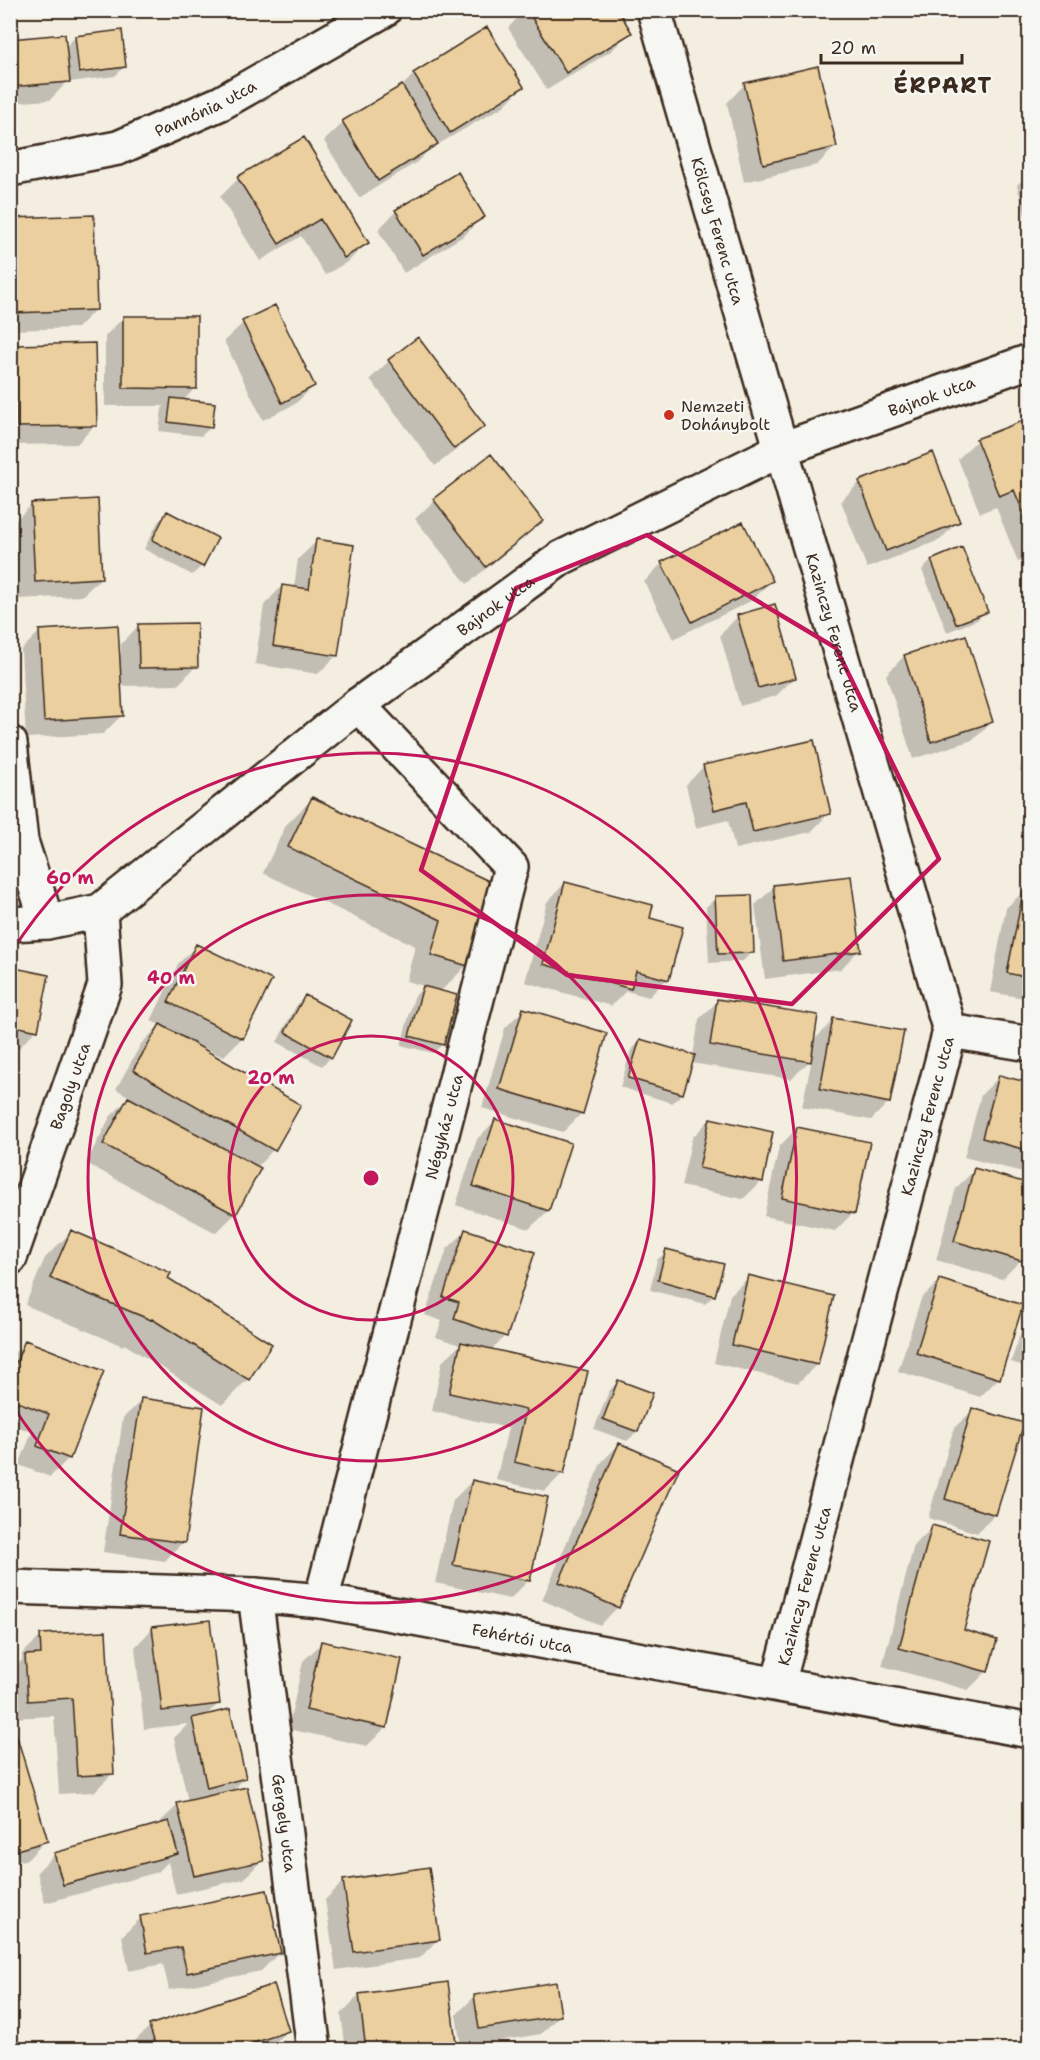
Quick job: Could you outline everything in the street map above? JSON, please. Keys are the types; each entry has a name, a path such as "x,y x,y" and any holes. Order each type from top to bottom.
{"street":[{"name":"Pannónia utca","path":"10,169 118,148 221,103 384,10"},
{"name":"Kölcsey Ferenc utca","path":"654,10 782,449"},
{"name":"Bajnok utca","path":"10,924 47,922 100,911 358,705 561,558 782,449 1029,361"},
{"name":"Kazinczy Ferenc utca","path":"778,1683 950,1031 782,449"},
{"name":"Négyház utca","path":"321,1601 511,867 358,705"},
{"path":"10,743 21,841 47,922"},
{"name":"Bagoly utca","path":"10,1258 105,985 100,911"},
{"path":"950,1031 1029,1044"},
{"name":"Fehértói utca","path":"10,1587 255,1595 321,1601 778,1683 1029,1731"},
{"name":"Gergely utca","path":"255,1595 314,2049"}],"highlighted area":[{"path":"647,535 836,648 939,859 792,1004 567,975 421,870 516,588"}],"building":[{"path":"527,10 618,10 632,33 566,73"},
{"path":"487,27 524,87 450,133 413,73"},
{"path":"122,30 126,67 79,73 75,36"},
{"path":"65,34 70,82 10,87 10,39"},
{"path":"818,66 837,147 763,164 744,83"},
{"path":"402,85 438,144 378,181 342,121"},
{"path":"304,137 369,243 344,258 320,219 279,244 237,177"},
{"path":"458,172 485,217 423,255 395,210"},
{"path":"94,215 97,310 12,313 10,218"},
{"path":"275,305 315,386 282,403 242,321"},
{"path":"123,316 197,316 197,389 123,388"},
{"path":"418,337 485,426 454,449 388,360"},
{"path":"95,343 97,426 17,427 15,345"},
{"path":"171,398 215,403 212,428 168,422"},
{"path":"1030,418 1030,528 1014,490 999,496 976,439"},
{"path":"933,452 960,522 886,551 859,481"},
{"path":"491,454 543,521 486,567 433,499"},
{"path":"98,499 102,578 35,582 31,503"},
{"path":"167,511 218,538 203,567 152,540"},
{"path":"743,522 773,581 692,622 661,562"},
{"path":"316,539 354,545 338,656 273,646 282,585 309,589"},
{"path":"962,547 988,612 956,624 931,560"},
{"path":"775,604 796,678 758,688 737,615"},
{"path":"197,623 198,667 139,668 138,624"},
{"path":"118,625 123,716 44,721 39,630"},
{"path":"966,635 993,722 931,742 904,655"},
{"path":"814,740 831,814 753,832 746,802 714,810 703,765"},
{"path":"312,797 495,884 468,966 431,955 441,920 288,847"},
{"path":"851,876 861,951 783,961 773,885"},
{"path":"565,882 653,905 650,918 683,927 669,980 636,971 631,989 543,964"},
{"path":"1024,888 1030,889 1030,978 1007,973"},
{"path":"752,895 754,953 718,954 715,896"},
{"path":"196,944 272,980 243,1039 168,1002"},
{"path":"10,967 49,975 38,1031 10,1025"},
{"path":"423,986 457,995 444,1045 409,1036"},
{"path":"305,995 352,1020 332,1058 285,1032"},
{"path":"717,999 818,1015 811,1062 710,1045"},
{"path":"523,1008 607,1033 583,1114 499,1089"},
{"path":"833,1018 904,1031 890,1103 820,1089"},
{"path":"160,1024 301,1105 275,1151 133,1070"},
{"path":"640,1039 695,1055 683,1094 628,1078"},
{"path":"999,1075 1030,1083 1030,1151 982,1138"},
{"path":"128,1097 261,1168 236,1215 103,1144"},
{"path":"710,1118 773,1132 763,1182 699,1168"},
{"path":"495,1119 571,1143 549,1211 473,1186"},
{"path":"797,1127 870,1142 855,1214 782,1198"},
{"path":"974,1168 1030,1184 1030,1234 1022,1261 954,1241"},
{"path":"465,1229 535,1252 507,1337 454,1319 459,1302 443,1297"},
{"path":"71,1230 171,1273 168,1278 272,1344 249,1380 152,1319 50,1278"},
{"path":"666,1249 724,1264 715,1296 658,1280"},
{"path":"748,1275 834,1296 818,1365 732,1345"},
{"path":"939,1279 1023,1305 1000,1379 916,1353"},
{"path":"25,1340 104,1371 70,1459 37,1446 49,1414 10,1399 10,1378"},
{"path":"461,1342 588,1371 564,1474 514,1462 526,1410 449,1393"},
{"path":"618,1380 653,1393 638,1432 603,1419"},
{"path":"141,1398 204,1407 185,1543 120,1534"},
{"path":"972,1408 1024,1423 996,1515 945,1499"},
{"path":"619,1443 679,1469 619,1608 559,1582"},
{"path":"472,1480 548,1497 530,1581 453,1565"},
{"path":"932,1525 989,1541 964,1630 997,1640 988,1672 899,1648"},
{"path":"210,1620 220,1704 162,1711 152,1627"},
{"path":"106,1631 114,1774 77,1776 72,1698 28,1701 25,1655 41,1654 40,1634"},
{"path":"321,1641 402,1659 387,1728 306,1710"},
{"path":"230,1709 246,1778 207,1788 192,1718"},
{"path":"15,1730 48,1841 10,1852 10,1731"},
{"path":"247,1787 264,1861 194,1876 177,1803"},
{"path":"169,1821 178,1854 63,1885 54,1853"},
{"path":"429,1867 440,1940 354,1952 343,1880"},
{"path":"267,1890 281,1953 187,1973 181,1947 147,1953 140,1916"},
{"path":"448,1982 457,2050 366,2050 359,1994"},
{"path":"556,1982 561,2016 479,2029 474,1995"},
{"path":"274,1984 289,2031 233,2050 157,2050 149,2025"}],"place":[{"name":"Nemzeti Dohánybolt","path":"669,415"}],"district":[{"name":"ÉRPART","path":"943,85"}]}
